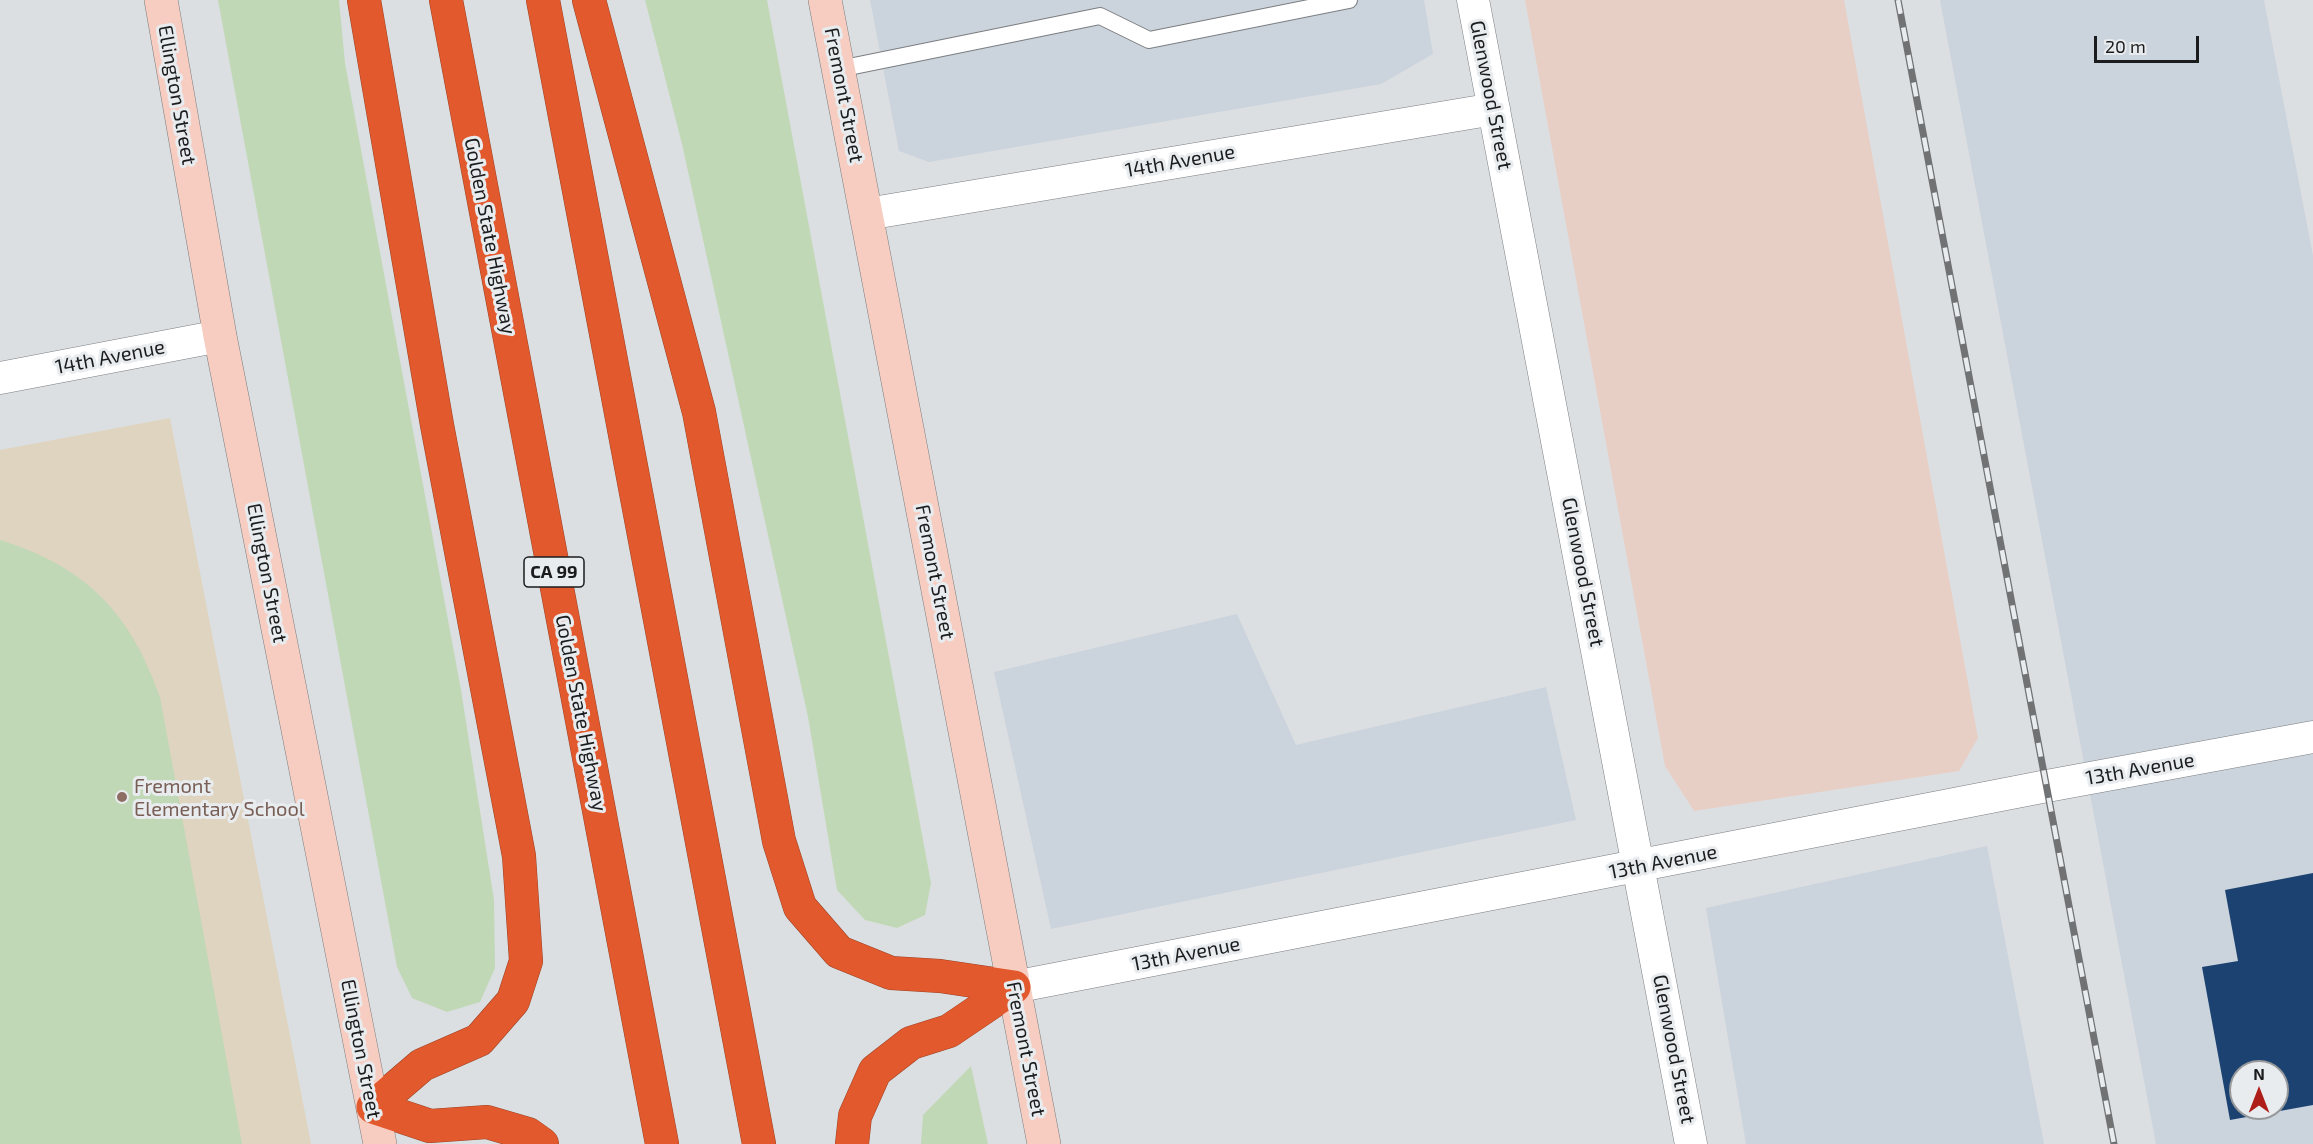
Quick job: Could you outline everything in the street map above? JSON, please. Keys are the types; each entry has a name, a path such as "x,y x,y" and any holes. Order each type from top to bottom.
{"highway":[{"path":"364,0 437,425 519,856 526,961 513,1001 478,1041 422,1065 373,1107"},
{"name":"Golden State Highway","path":"446,0 662,1144"},
{"path":"543,0 759,1144"},
{"path":"589,0 699,412 780,841 800,907 840,952 891,973 940,976 1014,987"},
{"path":"852,1144 855,1116 875,1071 911,1043 949,1031 1014,987"},
{"path":"373,1107 430,1126 487,1122 528,1134 542,1144"}],"main road":[{"name":"Ellington Street","path":"161,0 219,336 380,1144"},
{"name":"Fremont Street","path":"825,0 1044,1144"}],"street":[{"name":"Glenwood Street","path":"1473,0 1692,1144"},
{"name":"14th Avenue","path":"867,214 1494,108"},
{"name":"14th Avenue","path":"0,378 219,336"},
{"name":"13th Avenue","path":"1014,987 2047,786 2313,737"}],"lane":[{"path":"839,69 1100,16 1149,40 1349,0"}],"shaded area":[{"path":"870,0 1424,0 1433,54 1381,84 929,162 899,151"},
{"path":"1525,0 1844,0 1978,738 1959,771 1694,811 1665,766"},
{"path":"1940,0 2264,0 2313,256 2313,1144 2156,1144"},
{"name":"Fremont Elementary School","path":"170,418 311,1144 0,1144 0,450"},
{"path":"1237,614 1296,745 1546,687 1576,820 1051,929 994,672"},
{"path":"1987,846 2044,1144 1746,1144 1706,908"}],"green space":[{"path":"218,0 339,0 345,63 461,690 494,900 495,968 480,1002 447,1012 412,998 397,967"},
{"path":"645,0 767,0 931,883 925,915 897,928 865,920 837,890 808,717 682,144"},
{"name":"Fremont Elementary School","path":"0,540 57,564 81,579 119,617 148,667 160,697 242,1144 0,1144"},
{"path":"971,1066 988,1144 921,1144 923,1115"}],"building":[{"path":"2313,873 2313,1105 2289,1109 2289,1060 2229,1060 2229,1115 2202,967 2238,961 2225,890"}],"railway":[{"path":"1898,0 2114,1144"}],"place":[{"name":"Fremont Elementary School","path":"122,797"}]}
